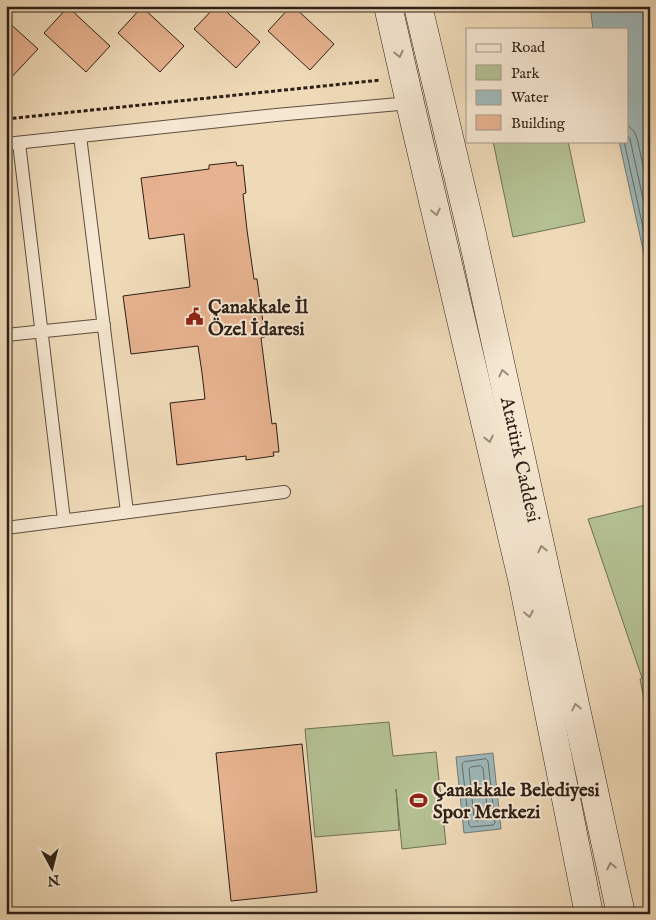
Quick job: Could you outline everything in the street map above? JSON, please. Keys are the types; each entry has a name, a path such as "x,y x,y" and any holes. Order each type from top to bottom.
{"main road":[{"name":"Atatürk Caddesi","path":"388,6 523,583 589,914"},
{"name":"Atatürk Caddesi","path":"418,6 471,230 621,914"}],"lane":[{"path":"64,520 42,332 13,144 276,115 407,90"},
{"path":"80,136 127,512"},
{"path":"6,335 104,325"},
{"path":"6,528 284,492"}],"path":[{"path":"6,119 407,90"}],"green space":[{"path":"493,142 568,142 585,222 513,237"},
{"path":"650,504 649,724 640,679 642,678 588,519"},
{"path":"389,722 393,756 436,752 446,844 402,849 396,789 399,830 315,837 305,729"}],"water":[{"path":"590,6 650,6 650,281 619,142 628,142 628,28 593,28"},
{"path":"493,753 501,829 464,833 456,757"}],"building":[{"path":"216,6 220,6 260,42 236,68 194,29"},
{"path":"291,6 334,44 310,70 268,31"},
{"path":"68,7 110,46 86,72 44,33"},
{"path":"142,7 184,46 160,72 118,33"},
{"path":"6,20 38,49 6,83"},
{"name":"Çanakkale İl Özel İdaresi","path":"236,162 237,166 243,165 246,193 243,194 247,230 254,279 257,279 265,337 261,338 272,424 276,423 279,452 273,452 274,456 246,460 246,456 177,465 170,403 205,399 202,373 198,346 131,354 123,296 190,287 184,234 149,239 141,178 209,169 209,165"},
{"path":"302,744 317,892 231,901 216,753"}],"place":[{"name":"Çanakkale İl Özel İdaresi","path":"194,317"},
{"name":"Çanakkale Belediyesi Spor Merkezi","path":"419,800"}]}
